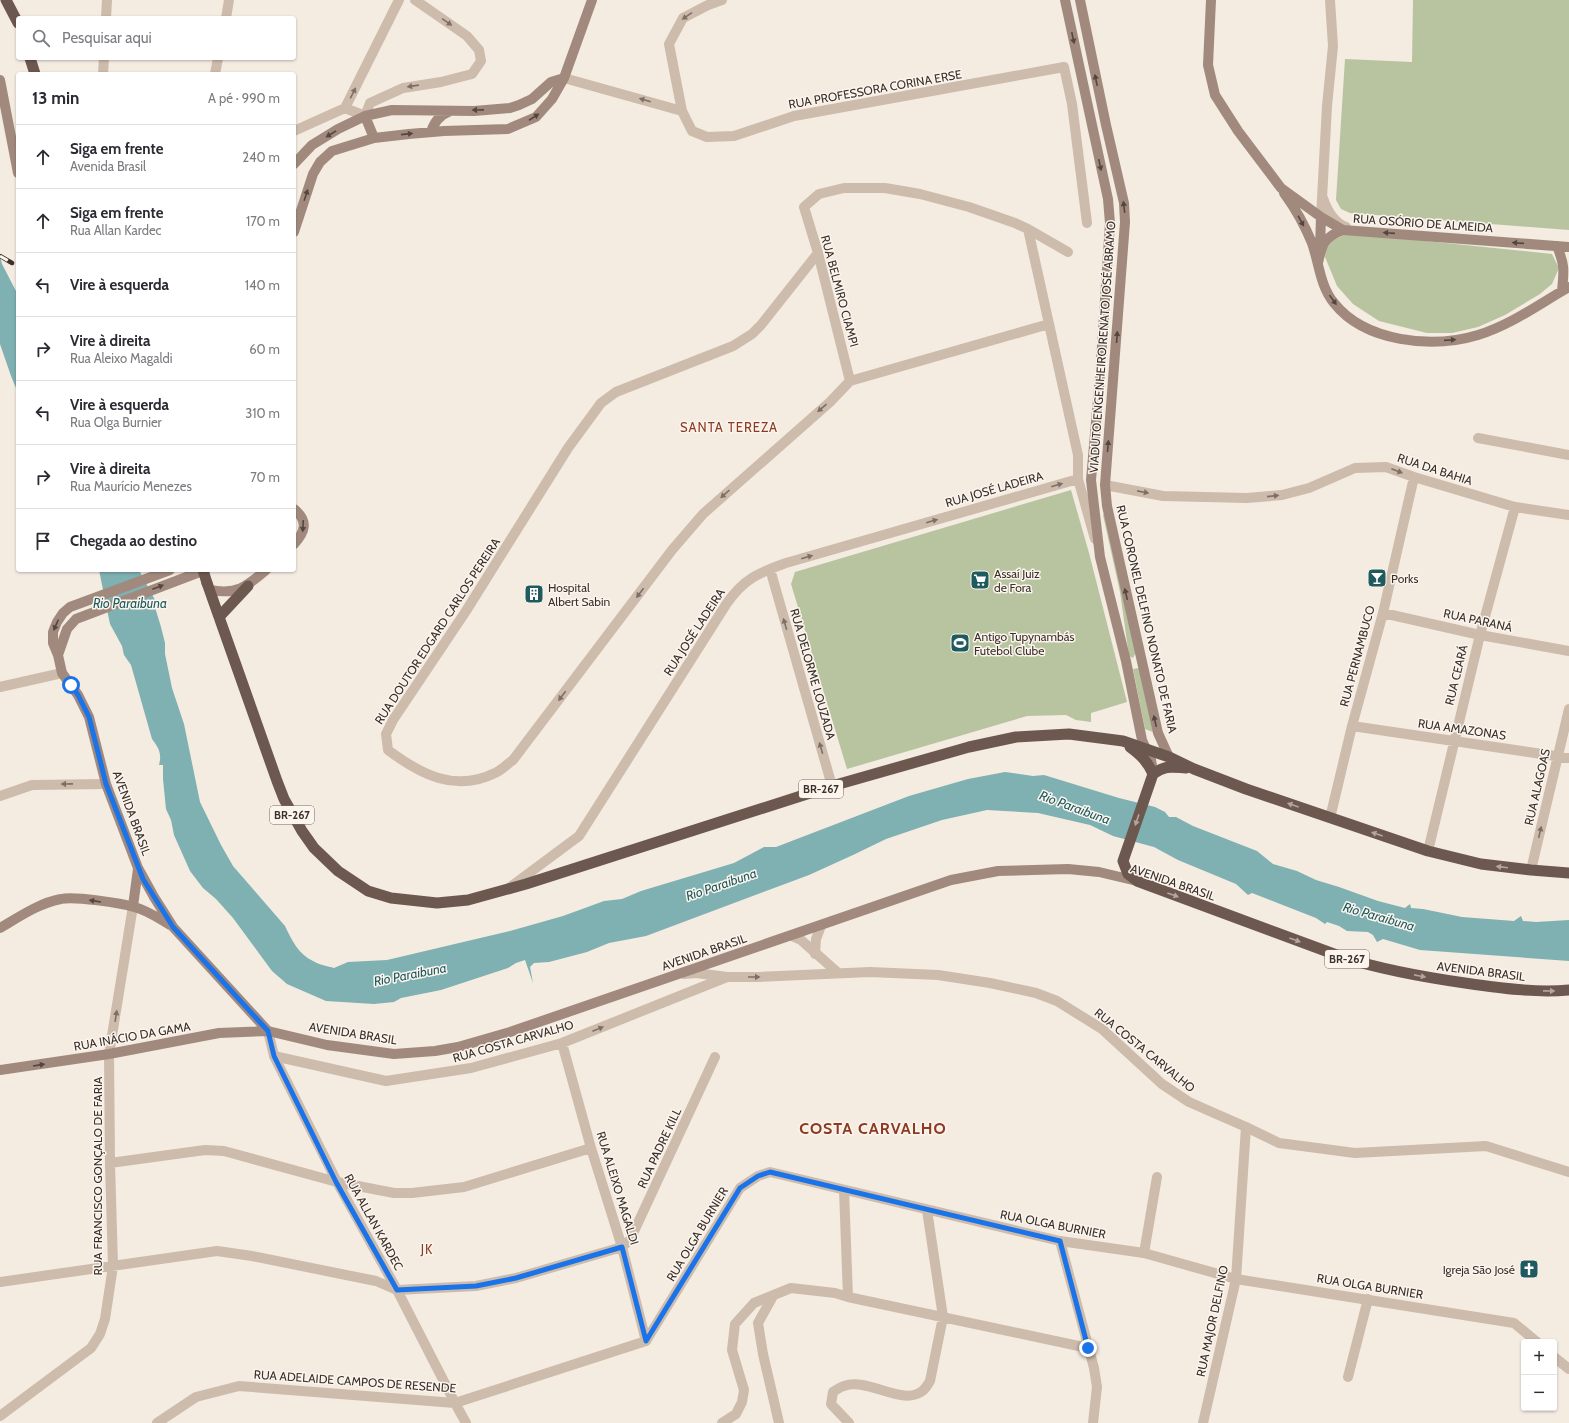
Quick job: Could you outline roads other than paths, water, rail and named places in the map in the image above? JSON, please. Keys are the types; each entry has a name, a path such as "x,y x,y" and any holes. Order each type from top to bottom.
{"highway":[{"path":"6,0 16,19"},
{"path":"31,60 34,72"},
{"name":"BR-267","path":"205,572 219,617 284,799 302,832 314,848 338,871 368,891 391,898 436,903 468,900 507,890 832,786 969,747 1016,737 1069,734 1123,741 1169,757 1194,769 1330,818 1428,851 1481,864 1569,873"},
{"path":"219,617 248,586"},
{"path":"1123,741 1143,757 1149,764 1153,774"},
{"path":"1137,881 1128,874 1124,858 1153,774 1162,768 1173,767 1194,769"},
{"name":"AVENIDA BRASIL","path":"1137,881 1342,957 1376,968 1522,991 1569,990"}],"main road":[{"path":"296,226 313,174 320,162 332,151 374,138 430,132 508,129 536,118 552,99 564,78 592,0"},
{"name":"VIADUTO ENGENHEIRO RENATO JOSÉ ABRAMO","path":"1065,0 1108,199 1110,223 1100,376 1091,480 1100,557"},
{"name":"VIADUTO ENGENHEIRO RENATO JOSÉ ABRAMO","path":"1080,0 1124,203 1125,222 1105,485"},
{"name":"RUA OSÓRIO DE ALMEIDA","path":"1211,0 1208,65 1215,95 1238,131 1281,188 1321,217 1343,230 1569,247"},
{"path":"296,162 312,145 338,129 366,116 392,110 493,110 519,105 532,99 551,82 564,78"},
{"path":"0,80 16,163"},
{"path":"430,132 433,125 442,115 454,110"},
{"path":"366,116 374,138"},
{"path":"1281,188 1308,234 1325,288 1334,303 1346,315 1371,330 1404,339 1432,341 1461,339 1477,335 1518,318 1566,289 1564,261 1557,246"},
{"path":"1320,253 1321,217"},
{"path":"1317,265 1323,243 1327,238 1343,230"},
{"name":"RUA CORONEL DELFINO NONATO DE FARIA","path":"1105,485 1108,513 1158,733 1169,757"},
{"path":"296,511 303,519 304,525 303,532 296,541"},
{"path":"1100,557 1126,661 1142,740 1153,766 1153,774"},
{"name":"AVENIDA BRASIL","path":"164,572 70,607 63,613 57,622 53,632 52,643 58,655 62,673 78,695 89,717 106,784 138,868 154,897 173,927 268,1031 327,1045 377,1053 413,1054 435,1052 484,1040 792,936 951,880 998,871 1068,869 1099,872 1137,881"},
{"path":"58,655 67,629 76,619 198,572"},
{"path":"209,586 229,591 248,586 264,572"},
{"path":"1126,661 1133,662 1141,657"},
{"path":"1099,872 1114,869 1124,858"},
{"path":"134,906 138,868"},
{"path":"0,928 47,902 62,898 86,899 134,906 153,914 173,927"},
{"path":"244,1031 251,1023 254,1014"},
{"name":"RUA INÁCIO DA GAMA","path":"0,1070 109,1054 219,1033 268,1031"}],"street":[{"path":"106,16 107,0"},
{"path":"226,16 229,0"},
{"path":"296,130 345,108 399,0"},
{"path":"345,108 366,116 370,103 403,88 441,82 472,74 481,61 479,50 467,36 415,0"},
{"name":"RUA PROFESSORA CORINA ERSE","path":"722,0 708,5 683,18 669,44 682,111 692,131 707,137 734,136 794,116 1064,67 1072,104 1087,223"},
{"path":"1321,217 1333,46 1330,0"},
{"path":"102,72 104,60"},
{"path":"215,72 218,60"},
{"path":"564,78 682,111"},
{"name":"RUA BELMIRO CIAMPI","path":"850,381 818,253 804,207 819,194 844,188 885,188 920,194 968,207 1028,229"},
{"path":"1322,195 1326,207 1339,224 1355,231"},
{"path":"1028,229 1068,252"},
{"path":"1028,229 1078,455 1078,479 1100,557"},
{"name":"RUA DOUTOR EDGARD CARLOS PEREIRA","path":"818,253 752,334 733,346 616,392 601,403 568,448 466,611 393,720 386,734 388,750 405,763 431,776 454,782 474,780 496,773 513,760 672,550 703,514 830,402 850,381"},
{"path":"850,381 1048,324"},
{"path":"1478,438 1569,455"},
{"name":"RUA DA BAHIA","path":"1105,485 1163,496 1247,498 1282,495 1309,488 1356,468 1386,467 1414,477 1515,507 1569,515"},
{"name":"RUA PERNAMBUCO","path":"1330,818 1352,726 1383,613 1414,477"},
{"name":"RUA JOSÉ LADEIRA","path":"507,890 579,836 727,604 737,590 749,579 770,569 1078,479"},
{"name":"RUA CEARÁ","path":"1428,851 1480,635 1515,507"},
{"name":"RUA DELORME LOUZADA","path":"770,569 832,786"},
{"name":"RUA PARANÁ","path":"1383,613 1480,635 1569,651"},
{"path":"0,687 62,673"},
{"name":"RUA ALAGOAS","path":"1531,870 1569,708"},
{"name":"RUA AMAZONAS","path":"1352,726 1569,758"},
{"path":"0,796 32,785 106,784"},
{"name":"RUA FRANCISCO GONÇALO DE FARIA","path":"0,1416 91,1348 100,1334 105,1319 113,1266 109,1054 134,906"},
{"path":"815,954 816,939 821,926"},
{"path":"792,936 801,940 837,972"},
{"name":"RUA COSTA CARVALHO","path":"674,976 696,973 727,977 758,977 837,972 938,975 990,983 1036,993 1057,1001 1102,1029 1162,1084 1189,1102 1279,1143 1355,1153 1486,1146 1569,1172"},
{"name":"RUA COSTA CARVALHO","path":"274,1056 386,1081 472,1068 562,1043 727,977"},
{"name":"RUA ALLAN KARDEC","path":"268,1031 274,1056 336,1182 397,1290 466,1423"},
{"name":"RUA ALEIXO MAGALDI","path":"562,1043 591,1148 622,1247 646,1341"},
{"name":"RUA PADRE KILL","path":"622,1247 630,1240 716,1057"},
{"name":"RUA MAJOR DELFINO","path":"1203,1423 1236,1279 1246,1127"},
{"path":"110,1163 205,1150 224,1151 336,1182 394,1194 412,1194 464,1187 591,1148"},
{"name":"RUA OLGA BURNIER","path":"646,1341 740,1188 758,1176 770,1172 1060,1241 1144,1253 1236,1279 1514,1322 1534,1339"},
{"path":"1144,1253 1157,1177"},
{"path":"844,1190 848,1297"},
{"path":"849,1423 831,1404 833,1392 844,1386 860,1384 909,1396 918,1394 925,1389 930,1381 943,1317 927,1210"},
{"path":"1060,1241 1094,1368 1097,1387 1093,1423"},
{"path":"0,1282 217,1251 252,1256 376,1281 397,1290 476,1286 516,1278 622,1247"},
{"path":"722,1423 736,1414 742,1402 744,1390 732,1350 735,1324 754,1303 791,1288 835,1293 1088,1348"},
{"path":"773,1296 758,1323 763,1354 779,1423"},
{"path":"1348,1376 1368,1299"},
{"name":"RUA ADELAIDE CAMPOS DE RESENDE","path":"157,1423 196,1397 239,1386 455,1403 646,1341"},
{"path":"1557,1359 1569,1369"}],"water":[{"path":"0,256 2,264 16,291 16,388 0,344"},
{"name":"Rio Paraibuna","path":"99,572 140,572 155,600 154,604 165,643 165,654 172,688 184,724 200,802 221,845 233,866 285,926 300,951 315,962 334,968 348,962 387,960 510,931 563,916 604,901 622,899 641,891 734,863 764,847 776,847 909,796 968,779 1005,772 1033,776 1044,775 1119,798 1155,807 1165,812 1169,817 1176,817 1193,826 1257,851 1273,864 1297,871 1316,880 1378,901 1405,908 1410,904 1411,908 1462,917 1514,921 1521,916 1523,921 1536,922 1569,920 1569,961 1420,950 1383,939 1377,942 1373,935 1368,932 1347,931 1339,926 1327,922 1325,924 1316,918 1252,893 1248,895 1236,884 1178,860 1154,847 1113,836 1090,825 1038,813 987,810 942,820 886,839 809,875 646,936 609,943 587,952 549,962 534,963 530,967 533,983 525,960 508,968 441,990 401,998 394,1002 374,1004 326,1001 287,984 272,971 233,918 216,899 203,888 190,871 174,835 171,820 166,809 163,765 159,765 159,751 152,739 131,665 124,655 122,646 110,624"}],"railway":[{"path":"0,256 12,263"}],"place":[{"name":"Porks","path":"1377,578"},
{"name":"Assaí Juiz de Fora","path":"980,580"},
{"name":"Hospital Albert Sabin","path":"534,594"},
{"name":"Antigo Tupynambás Futebol Clube","path":"960,643"},
{"name":"Igreja São José","path":"1529,1269"}],"district":[{"name":"SANTA TEREZA","path":"729,427"},
{"name":"COSTA CARVALHO","path":"873,1128"},
{"name":"JK","path":"427,1249"}]}
